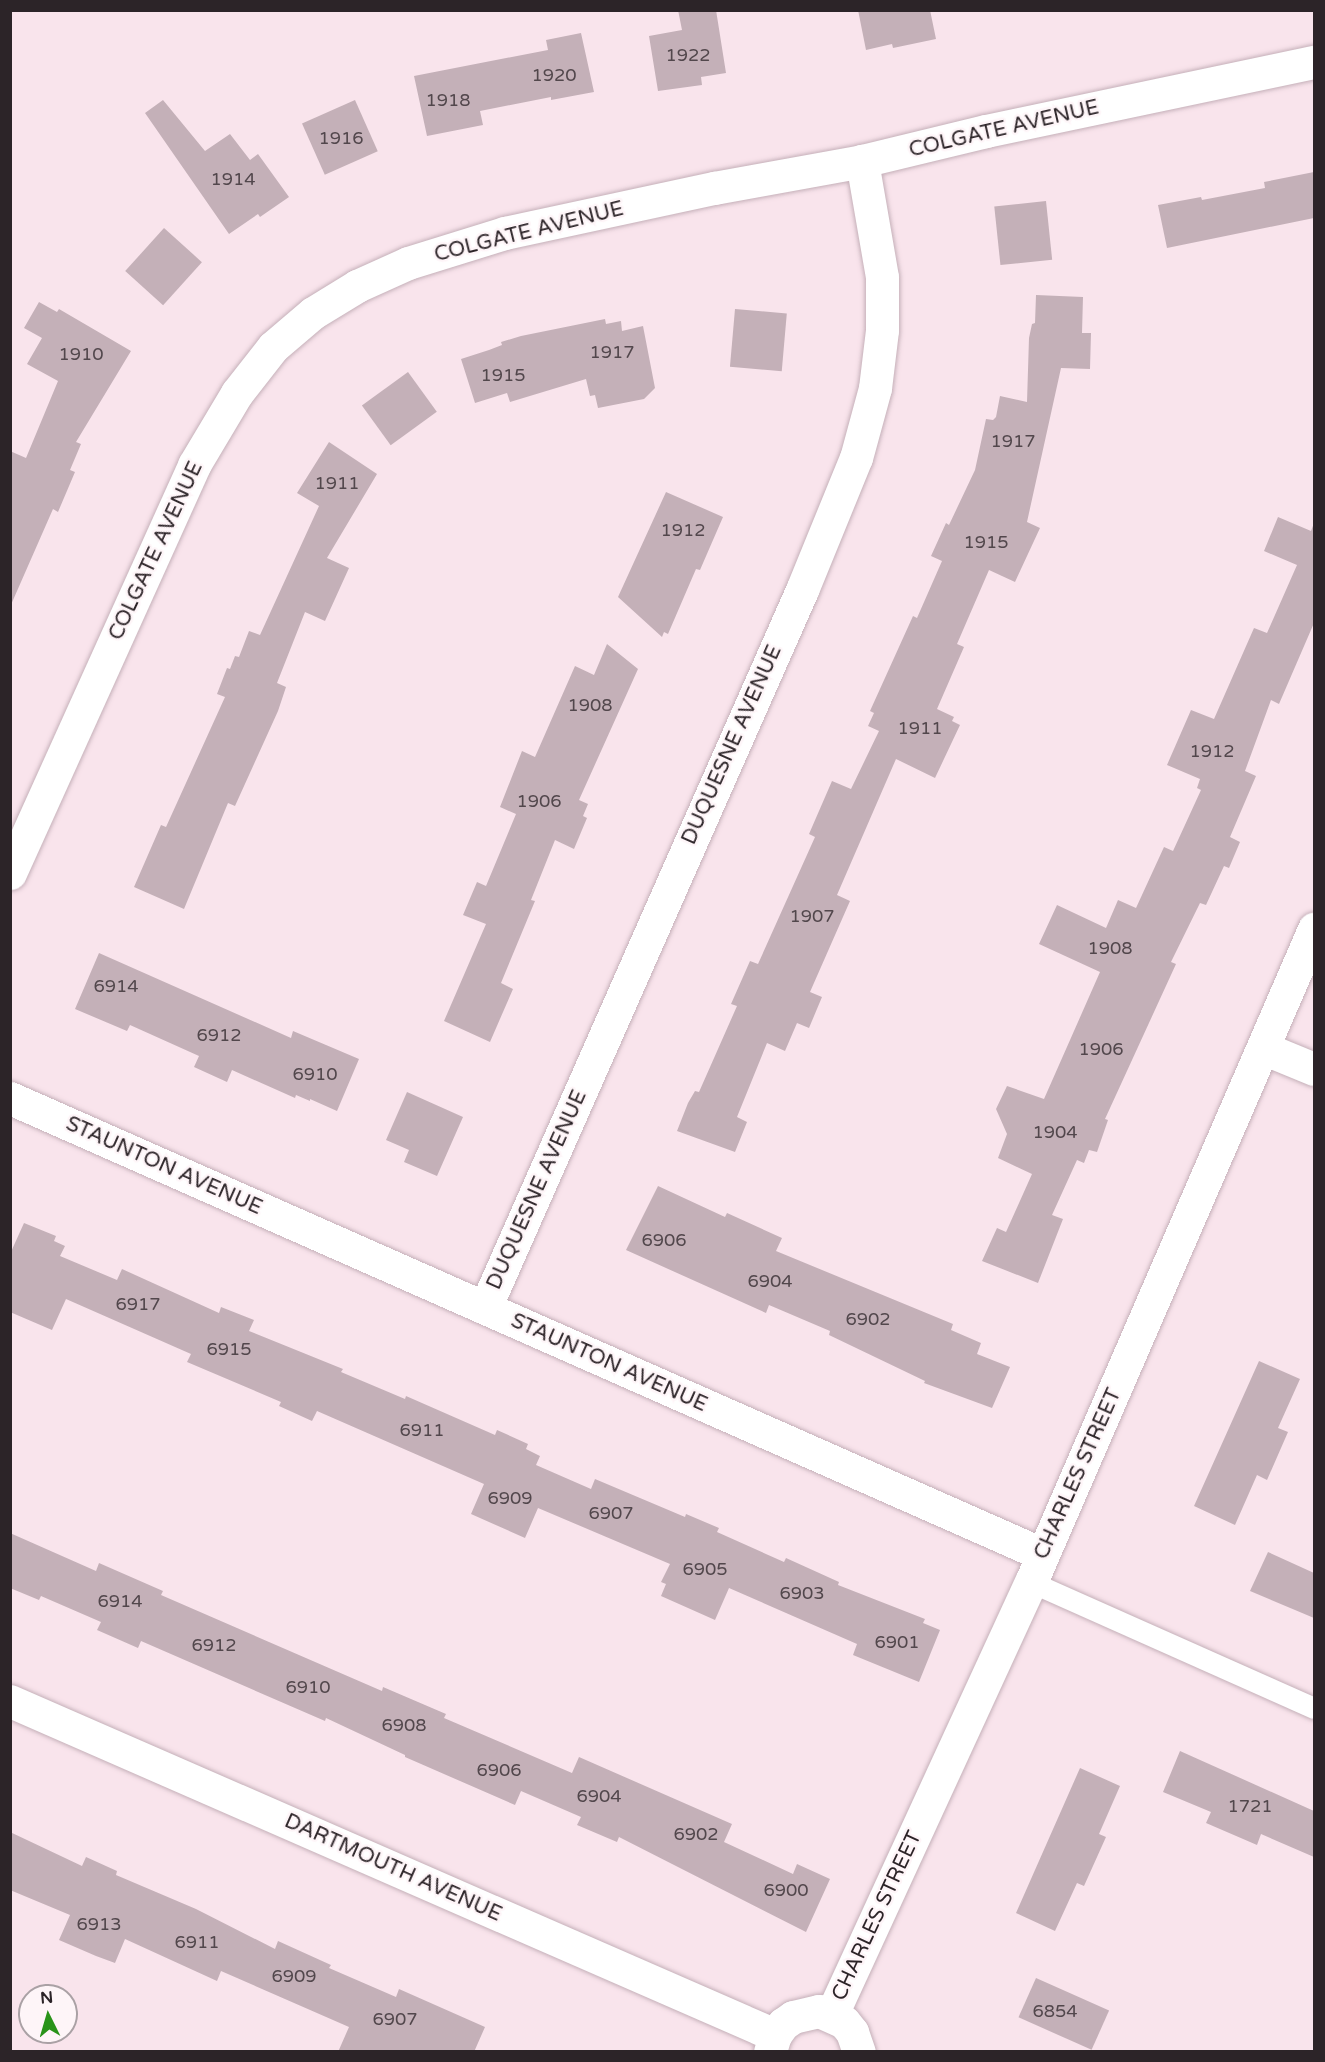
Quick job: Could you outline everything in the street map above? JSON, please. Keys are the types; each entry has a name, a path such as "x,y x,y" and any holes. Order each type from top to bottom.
{"street":[{"name":"COLGATE AVENUE","path":"10,873 194,465 237,393 273,347 313,313 357,286 408,263 505,233 714,188 862,161 986,131 1314,62"},
{"name":"DUQUESNE AVENUE","path":"485,1308 802,590 856,458 875,388 882,330 882,277 862,161"},
{"name":"CHARLES STREET","path":"832,2014 1037,1568 1314,929"},
{"path":"1263,1048 1314,1069"},
{"name":"STAUNTON AVENUE","path":"10,1098 485,1308 1037,1568"},
{"name":"DARTMOUTH AVENUE","path":"10,1701 773,2043"},
{"path":"773,2043 794,2017 819,2011 832,2014 852,2032 859,2052"}],"lane":[{"path":"1037,1568 1314,1708"}],"building":[{"path":"678,10 716,10 726,73 701,77 702,85 658,91 649,36 682,30"},
{"path":"858,10 930,10 936,39 893,48 892,44 866,50"},
{"path":"581,33 594,92 551,100 551,97 480,111 483,125 427,136 414,76 548,50 546,40"},
{"path":"163,100 205,151 230,134 250,160 258,154 289,197 260,217 258,214 229,234 145,113"},
{"path":"355,100 378,151 325,175 302,124"},
{"path":"1314,172 1314,218 1167,248 1158,205 1201,197 1202,200 1265,188 1264,182"},
{"path":"1046,201 1052,260 1000,265 994,206"},
{"path":"164,228 202,262 163,305 125,271"},
{"path":"1036,295 1083,297 1082,333 1091,333 1090,369 1061,368 1027,522 1040,528 1015,582 989,570 957,644 964,647 937,709 954,717 952,721 960,725 935,778 896,759 837,895 850,901 810,992 822,997 809,1028 797,1023 785,1051 767,1043 737,1117 747,1122 735,1152 677,1131 688,1103 695,1091 699,1092 737,1006 731,1004 750,961 758,964 815,837 809,834 832,781 851,789 879,731 868,726 874,713 870,711 913,616 917,618 942,561 931,556 946,523 949,525 975,470 986,419 993,420 996,417 1000,396 1027,402 1029,338 1032,324 1035,323"},
{"path":"39,302 57,312 59,309 131,351 76,442 81,444 70,470 75,472 58,512 53,509 10,607 10,451 26,458 58,381 27,364 42,338 24,328"},
{"path":"735,309 787,314 782,371 730,367"},
{"path":"605,319 606,324 621,321 622,331 643,326 655,388 644,399 598,408 595,395 590,396 586,379 510,402 507,393 475,403 461,359 521,336"},
{"path":"408,372 437,412 391,445 362,406"},
{"path":"329,442 377,474 327,558 349,568 325,621 305,612 277,683 286,687 278,711 235,806 228,803 184,909 134,887 161,825 166,827 225,697 217,694 227,668 230,669 235,656 239,657 249,631 260,635 319,506 297,493"},
{"path":"666,492 723,517 700,570 696,569 668,634 664,632 662,637 618,597"},
{"path":"1278,517 1311,531 1314,523 1314,623 1279,704 1271,700 1245,771 1256,776 1230,837 1240,842 1229,868 1224,866 1206,905 1200,903 1171,962 1176,964 1105,1119 1108,1120 1097,1152 1089,1150 1084,1163 1077,1160 1052,1215 1063,1219 1038,1283 982,1261 997,1228 1006,1232 1032,1174 998,1158 1007,1134 996,1109 1007,1086 1044,1099 1100,972 1039,944 1057,905 1106,928 1118,900 1136,908 1164,847 1173,851 1201,790 1197,788 1200,779 1167,765 1191,710 1214,719 1254,628 1267,633 1297,565 1264,551"},
{"path":"607,644 638,669 579,800 588,804 583,816 587,818 574,849 555,840 531,900 535,901 501,983 513,989 490,1042 444,1021 486,924 463,915 477,882 486,886 516,814 500,807 522,751 535,757 575,666 594,675"},
{"path":"99,953 291,1038 293,1031 359,1059 337,1111 310,1099 310,1101 296,1095 295,1098 232,1070 227,1082 194,1067 199,1056 130,1025 127,1031 75,1009"},
{"path":"407,1092 463,1117 437,1176 404,1162 409,1150 386,1140"},
{"path":"658,1186 725,1217 727,1213 782,1238 776,1251 953,1324 951,1330 981,1343 977,1354 1010,1367 992,1408 924,1383 925,1381 829,1335 830,1331 769,1305 766,1313 626,1250"},
{"path":"24,1223 56,1236 54,1241 65,1246 60,1256 117,1280 122,1269 219,1313 221,1307 254,1320 249,1331 343,1369 341,1372 405,1399 406,1396 495,1435 497,1430 528,1444 526,1449 540,1456 536,1465 591,1489 595,1479 685,1517 686,1514 719,1528 717,1532 784,1562 786,1558 839,1582 838,1585 925,1619 923,1623 940,1630 919,1682 853,1655 857,1644 729,1588 715,1620 661,1596 666,1584 661,1582 670,1564 538,1508 525,1538 471,1514 484,1484 317,1411 312,1421 279,1406 281,1402 187,1362 191,1354 66,1299 52,1330 10,1312 10,1254"},
{"path":"1259,1361 1300,1379 1278,1428 1288,1432 1267,1480 1257,1475 1235,1525 1194,1506"},
{"path":"10,1533 96,1571 99,1563 163,1591 161,1595 382,1691 383,1687 446,1714 444,1718 572,1773 579,1757 732,1824 724,1842 793,1874 797,1864 830,1879 806,1932 619,1837 617,1842 577,1825 581,1817 521,1791 515,1805 405,1757 326,1718 325,1721 141,1641 138,1648 97,1630 101,1622 41,1596 39,1600 10,1588"},
{"path":"1268,1552 1314,1573 1314,1618 1250,1591"},
{"path":"1180,1751 1314,1811 1314,1857 1261,1834 1257,1845 1206,1823 1211,1812 1163,1792"},
{"path":"1080,1768 1120,1786 1099,1834 1106,1837 1084,1886 1077,1883 1055,1931 1016,1913"},
{"path":"10,1832 82,1866 86,1857 117,1871 116,1875 196,1909 275,1949 278,1941 331,1965 329,1968 396,1997 399,1989 485,2027 474,2052 338,2052 349,2027 221,1971 217,1981 125,1939 115,1963 59,1940 70,1915 10,1890"},
{"path":"1036,1978 1109,2011 1092,2050 1019,2017"}]}
